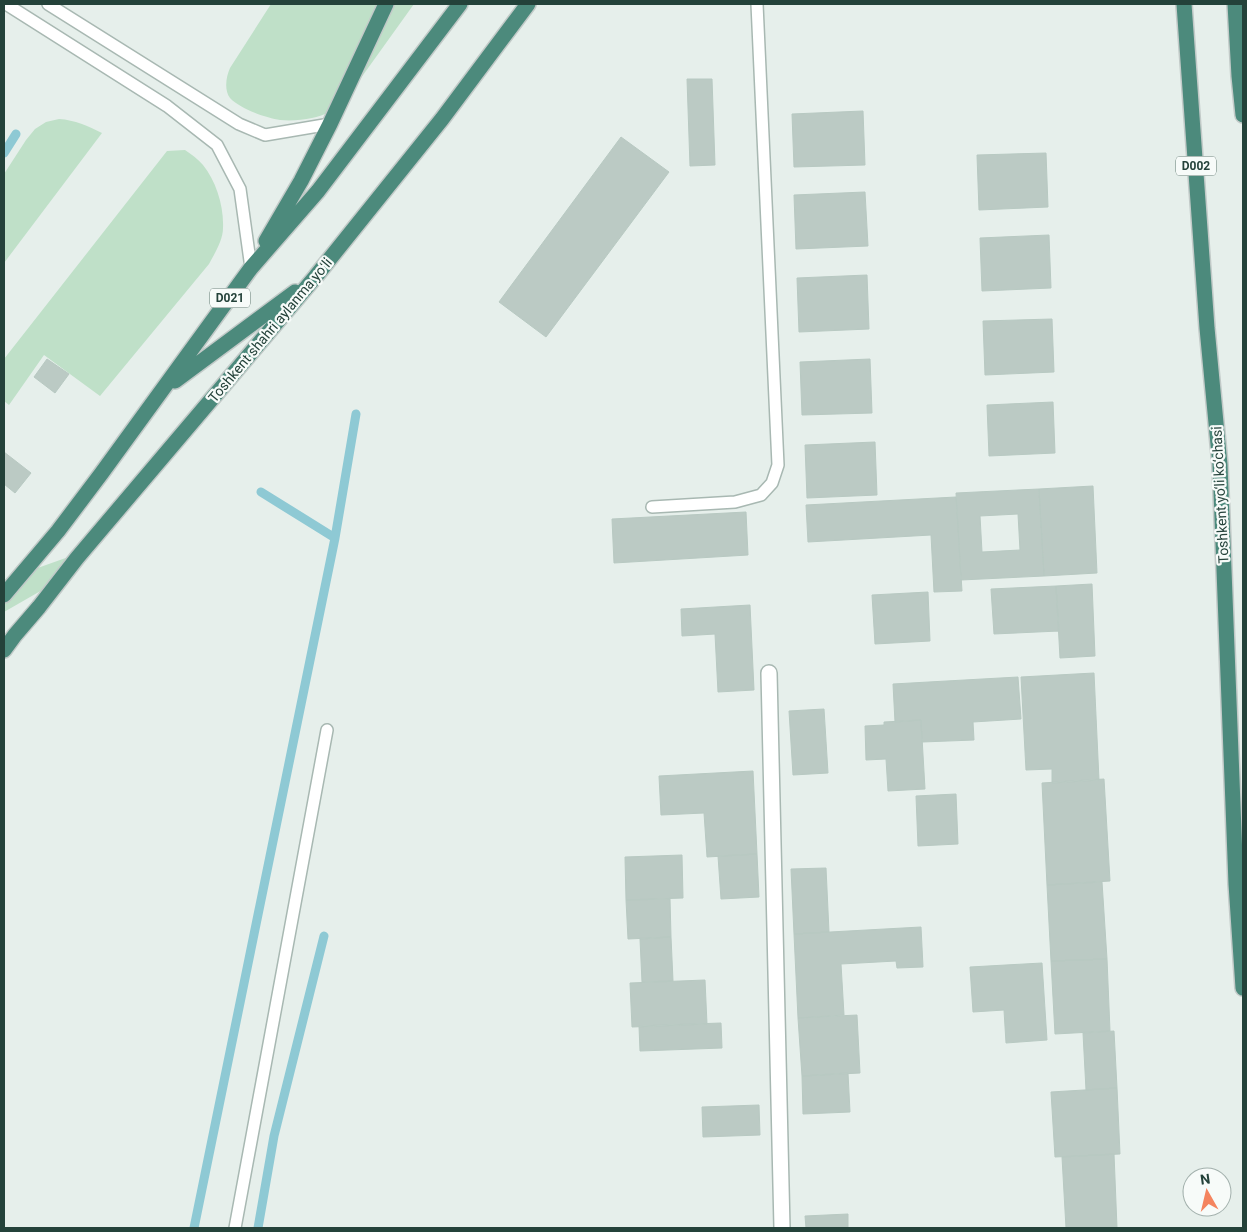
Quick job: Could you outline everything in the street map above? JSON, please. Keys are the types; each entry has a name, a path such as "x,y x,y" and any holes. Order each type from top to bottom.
{"highway":[{"path":"251,268 301,182 386,4"},
{"name":"D021","path":"4,595 58,531 163,391 251,268 318,191 460,4"},
{"name":"Toshkent shahri aylanma yoʻli","path":"4,650 77,558 316,276 442,119 528,4"},
{"name":"Toshkent yo‘li ko‘chasi","path":"1184,4 1207,328 1220,465 1236,884 1243,988"},
{"path":"1235,4 1243,114"},
{"path":"163,391 316,276"}],"street":[{"path":"769,673 782,1228"}],"lane":[{"path":"6,4 167,106 217,146 240,190 251,268"},
{"path":"48,4 238,124 265,135 330,124"},
{"path":"652,507 735,502 760,495 772,483 778,465 756,4"},
{"path":"235,1228 326,730"}],"green space":[{"path":"271,4 414,4 343,103 320,116 280,120 240,106 230,98 226,87 230,68"},
{"path":"59,119 81,124 102,133 4,263 4,174 35,129 46,122"},
{"path":"185,150 208,171 221,203 223,233 209,264 100,396 44,355 9,405 4,401 4,359 167,151"},
{"path":"74,555 51,585 4,612 4,580"}],"building":[{"path":"687,79 712,79 715,165 690,166"},
{"path":"863,111 865,165 794,167 792,114"},
{"path":"621,137 669,172 546,337 499,302"},
{"path":"1046,153 1048,207 979,210 977,155"},
{"path":"865,192 868,246 796,249 794,195"},
{"path":"1049,235 1051,288 982,291 980,238"},
{"path":"867,275 869,329 799,332 797,278"},
{"path":"1052,319 1054,372 985,375 983,321"},
{"path":"47,359 69,374 55,393 34,377"},
{"path":"870,359 872,413 802,415 800,362"},
{"path":"1053,402 1055,453 989,456 987,405"},
{"path":"875,442 877,495 807,498 805,445"},
{"path":"4,452 31,473 15,493 4,484"},
{"path":"1093,486 1097,573 1044,576 1039,489"},
{"path":"1039,489 1044,576 961,580 956,493","holes":["1018,514 1020,550 982,552 980,516"]},
{"path":"956,497 962,591 934,592 931,535 808,542 806,505"},
{"path":"746,512 748,555 614,563 612,519"},
{"path":"1092,584 1095,656 1060,658 1056,586"},
{"path":"1056,586 1059,631 994,634 991,589"},
{"path":"928,592 930,641 875,644 872,595"},
{"path":"750,605 754,690 718,692 715,634 682,636 681,609"},
{"path":"1094,673 1099,780 1052,783 1052,769 1026,770 1021,677"},
{"path":"1018,677 1021,719 973,722 974,740 922,742 921,720 895,722 893,684"},
{"path":"824,709 828,773 793,775 789,711"},
{"path":"921,720 925,789 888,791 886,759 866,760 865,726 884,725 884,722"},
{"path":"753,771 757,854 707,857 704,813 661,815 659,776"},
{"path":"1104,779 1110,881 1047,885 1042,783"},
{"path":"956,794 958,844 918,846 916,796"},
{"path":"757,854 759,897 721,899 718,856"},
{"path":"682,855 683,898 626,900 625,857"},
{"path":"826,868 829,932 794,934 791,869"},
{"path":"1102,882 1107,959 1051,961 1047,885"},
{"path":"670,899 671,937 628,939 626,900"},
{"path":"921,927 923,967 897,968 896,961 841,964 844,1015 798,1018 794,934"},
{"path":"671,937 673,981 642,982 640,939"},
{"path":"1107,959 1110,1031 1055,1034 1051,961"},
{"path":"1042,963 1047,1040 1006,1043 1004,1010 973,1012 970,967"},
{"path":"705,980 707,1024 632,1027 630,983"},
{"path":"857,1015 860,1073 802,1076 798,1018"},
{"path":"721,1023 722,1048 640,1051 639,1026"},
{"path":"1114,1031 1117,1088 1086,1090 1083,1033"},
{"path":"848,1073 850,1112 803,1114 802,1076"},
{"path":"1117,1088 1120,1154 1055,1157 1051,1092"},
{"path":"759,1105 760,1135 703,1137 702,1107"},
{"path":"1114,1154 1117,1228 1066,1228 1062,1157"},
{"path":"848,1214 848,1228 806,1228 805,1216"}],"waterway":[{"path":"4,153 16,134"},
{"path":"194,1228 335,538 356,414"},
{"path":"261,492 335,538"},
{"path":"258,1228 274,1136 324,936"}]}
